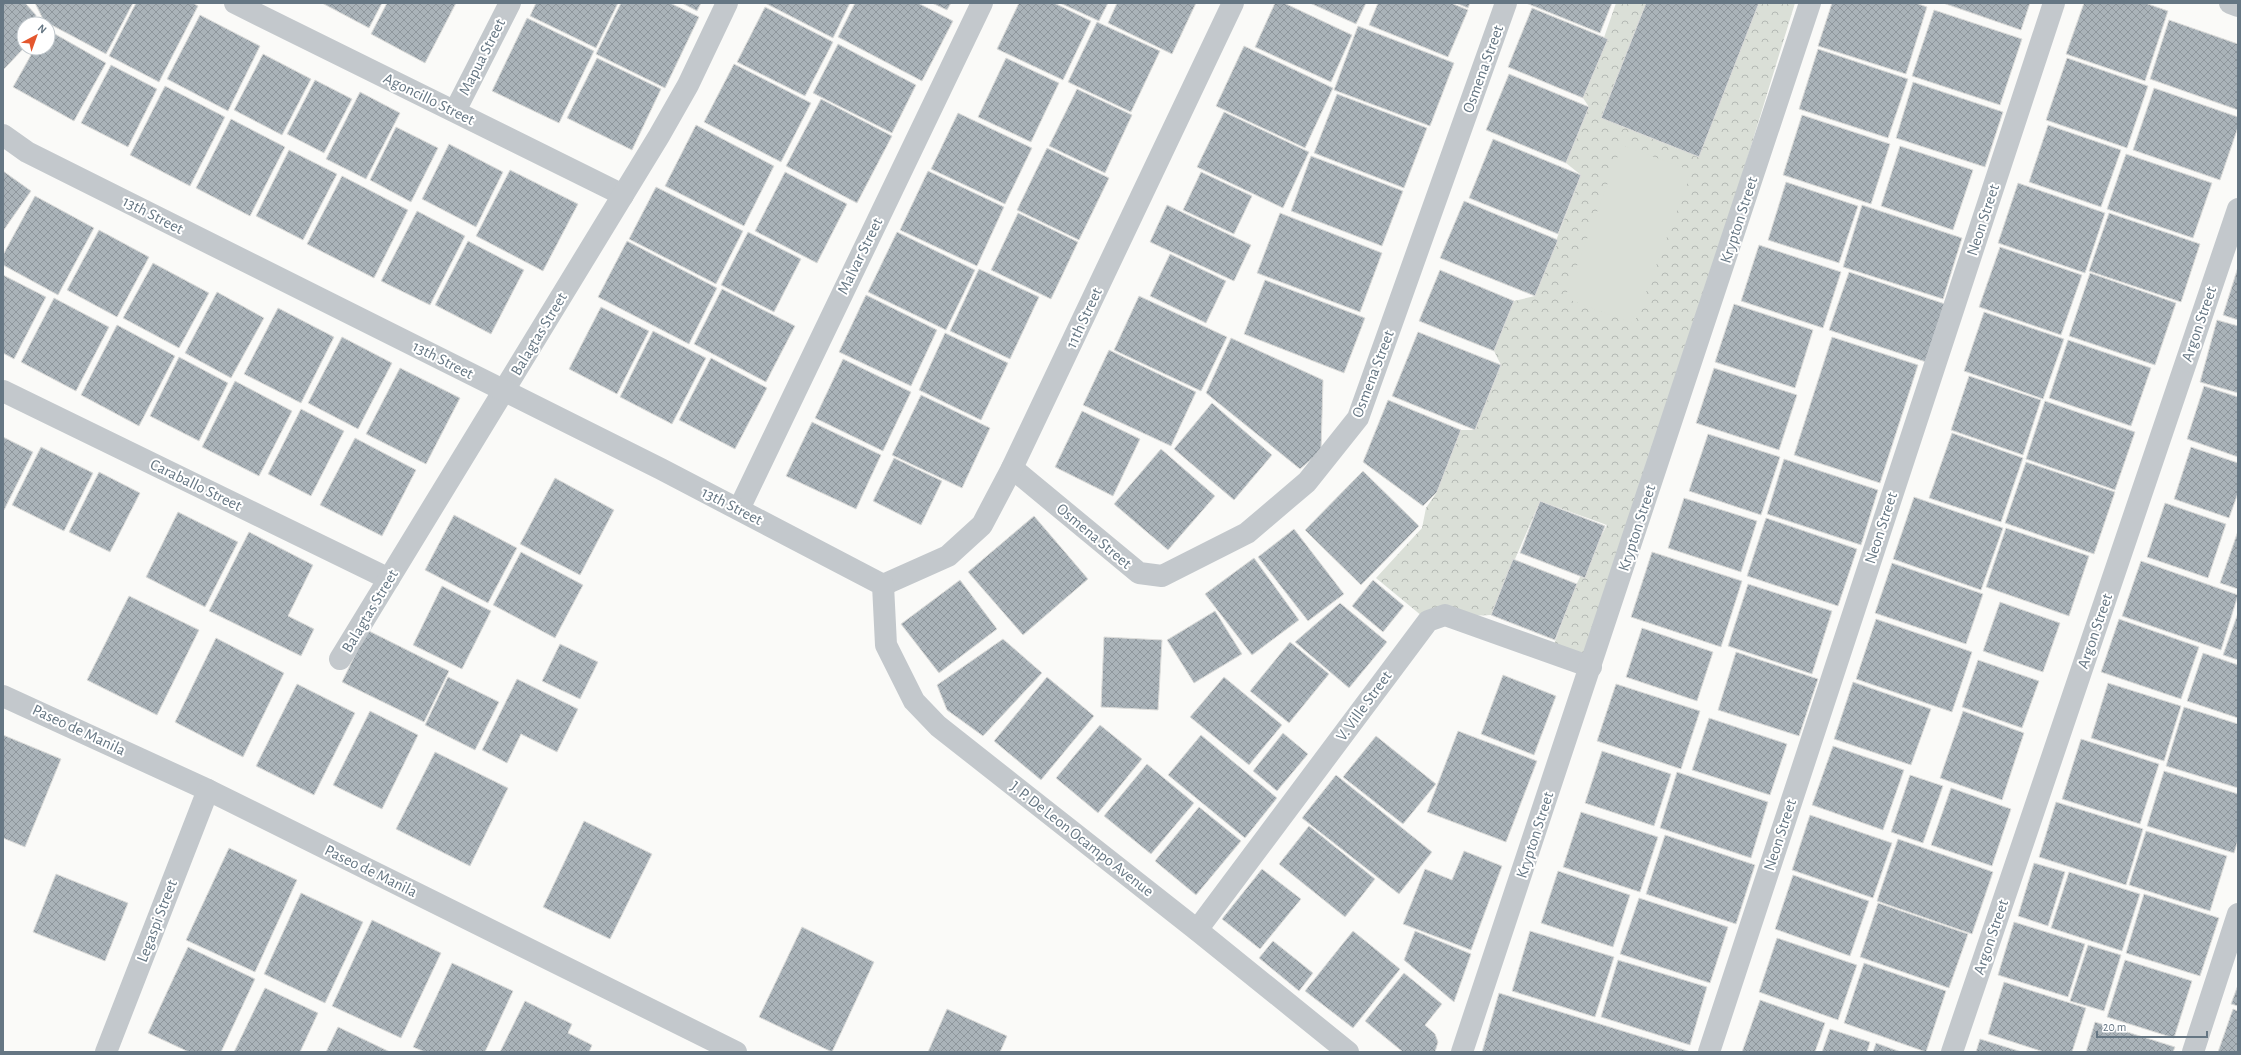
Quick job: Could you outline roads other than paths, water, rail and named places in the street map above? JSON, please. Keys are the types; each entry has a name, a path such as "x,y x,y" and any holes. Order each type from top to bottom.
{"street":[{"name":"Agoncillo Street","path":"235,3 264,10 455,111 623,195"},
{"name":"Mapua Street","path":"455,111 510,3"},
{"name":"Balagtas Street","path":"340,659 505,391 688,85 727,3"},
{"name":"Malvar Street","path":"739,509 982,3"},
{"name":"11th Street","path":"883,585 948,556 982,525 1012,468 1233,3"},
{"name":"Osmena Street","path":"1012,468 1139,573 1162,576 1247,533 1307,482 1358,418 1506,3"},
{"name":"Krypton Street","path":"1462,1052 1591,667 1810,3"},
{"name":"Neon Street","path":"1709,1052 2054,3"},
{"path":"2230,3 2238,6"},
{"name":"13th Street","path":"3,135 27,152 739,509 883,585"},
{"name":"Argon Street","path":"1952,1052 2238,209"},
{"name":"Caraballo Street","path":"3,391 389,579"},
{"name":"J. P. De Leon Ocampo Avenue","path":"883,585 886,646 914,701 938,726 1197,930 1348,1052"},
{"name":"V. Ville Street","path":"1197,930 1428,621 1445,615 1591,667"},
{"name":"Paseo de Manila","path":"3,696 208,790 736,1052"},
{"name":"Legaspi Street","path":"107,1052 208,790"},
{"path":"2193,1052 2238,914"}]}
